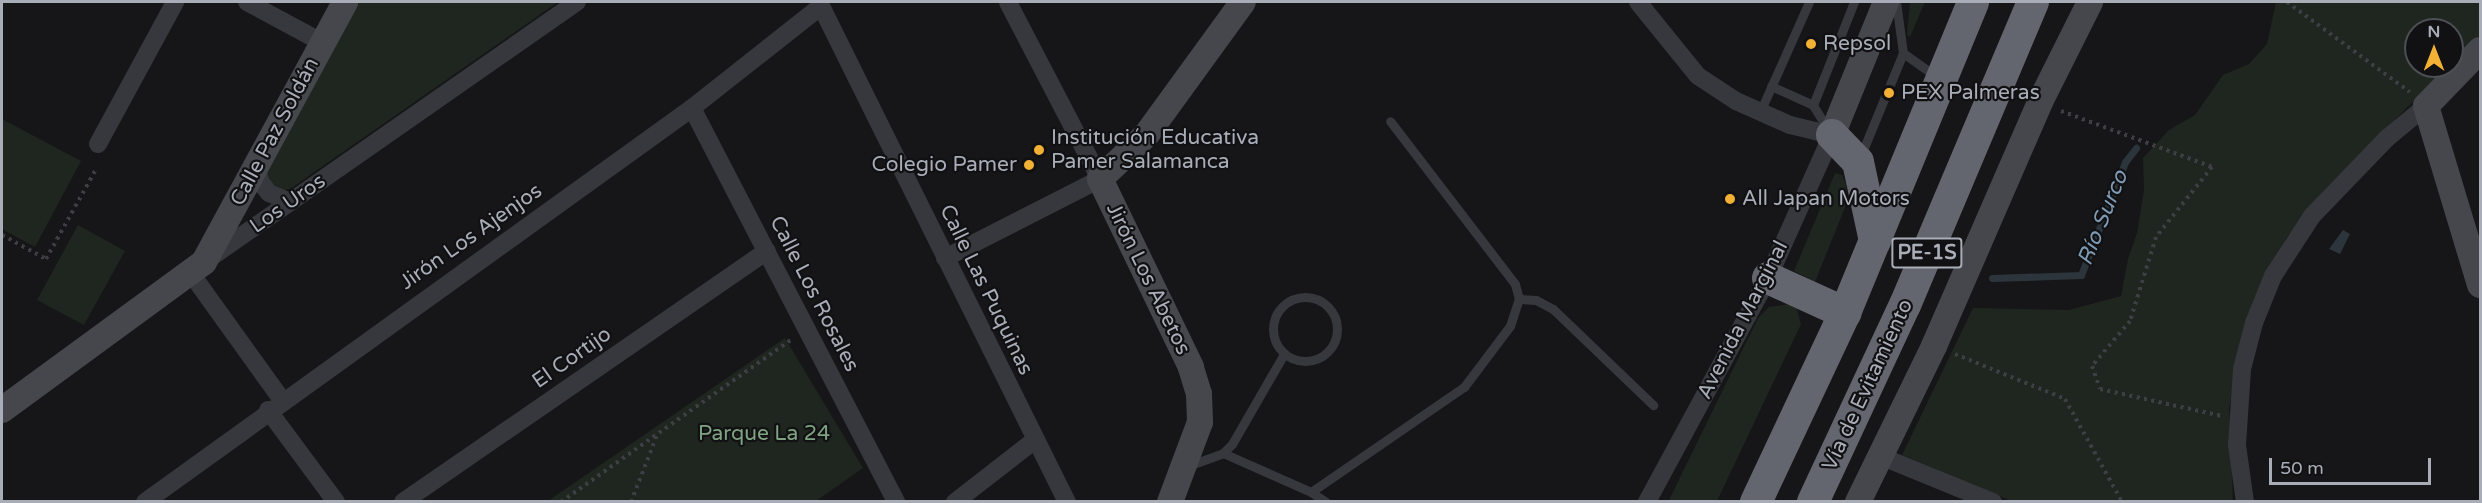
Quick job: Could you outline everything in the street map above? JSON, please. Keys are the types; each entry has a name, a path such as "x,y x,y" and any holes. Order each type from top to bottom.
{"highway":[{"name":"PE-1S","path":"1756,501 1845,313 1973,2"},
{"name":"Vía de Evitamiento","path":"1813,501 1905,305 2033,2"},
{"path":"1832,135 1858,162 1875,241"},
{"path":"1768,278 1845,313"}],"street":[{"path":"98,144 175,2"},
{"path":"247,2 323,43"},
{"name":"Calle Paz Soldán","path":"197,267 256,167 345,2"},
{"name":"Los Uros","path":"3,406 197,267 577,2"},
{"name":"Jirón Los Abetos","path":"1008,2 1100,179 1191,367 1199,394 1200,422 1186,467 1170,501"},
{"path":"1638,2 1698,76 1760,112 1803,131 1832,135"},
{"name":"Avenida Marginal","path":"1647,501 1768,278 1832,135 1886,2"},
{"path":"1858,501 1934,346 2040,102 2090,2"},
{"name":"Jirón Los Ajenjos","path":"145,501 275,405 692,108 820,4"},
{"name":"Calle Las Puquinas","path":"820,4 1067,501"},
{"path":"945,258 1100,179 1147,134 1237,4"},
{"path":"2245,501 2237,417 2242,369 2254,323 2286,252 2354,170 2426,106 2481,50"},
{"path":"2426,106 2476,256 2481,285"},
{"name":"Calle Los Rosales","path":"692,108 896,501"},
{"path":"256,167 261,183 269,193 290,202"},
{"name":"El Cortijo","path":"403,501 767,251"},
{"path":"197,267 275,405 336,501"},
{"path":"955,501 1035,440"},
{"path":"1880,456 1993,501"}],"lane":[{"path":"1760,112 1809,2"},
{"path":"1813,105 1854,2"},
{"path":"1858,162 1903,53 1896,2"},
{"path":"1903,53 1942,80"},
{"path":"1771,86 1813,105 1832,135"},
{"path":"1311,492 1464,387 1510,326 1519,299 1515,284 1390,121"},
{"path":"1312,297 1330,308 1338,328 1332,349 1314,361 1293,360 1284,354 1273,336 1276,315 1282,306 1291,300 1312,297"},
{"path":"1519,299 1536,300 1553,309 1653,405"},
{"path":"1186,467 1223,453 1232,444 1284,354"},
{"path":"1223,453 1311,492 1326,501"}],"path":[{"path":"2287,2 2382,69 2426,106"},
{"path":"2040,102 2134,141 2212,167 2156,237 2130,321 2092,366 2100,389 2228,418 2237,417"},
{"path":"2,235 46,259 96,169"},
{"path":"561,501 807,329"},
{"path":"1934,346 2065,399 2122,501"},
{"path":"631,501 658,434"}],"green space":[{"path":"355,2 558,2 290,189 283,190 267,180 266,168"},
{"path":"1910,2 1925,2 1910,37 1907,35"},
{"path":"2276,2 2480,2 2480,35 2464,50 2464,18 2404,18 2404,78 2436,78 2322,194 2287,237 2264,283 2236,369 2229,409 2233,501 2011,501 1902,455 1973,308 2069,310 2121,296 2128,259 2137,233 2144,190 2143,158 2169,130 2195,115 2223,75 2249,64 2267,44"},
{"path":"2,119 81,161 35,247 2,229"},
{"path":"1835,173 1842,175 1846,184 1846,205 1815,282 1794,271"},
{"path":"78,225 125,251 84,325 37,300"},
{"path":"1790,304 1797,309 1801,324 1717,501 1668,502 1758,318 1769,307"},
{"name":"Parque La 24","path":"785,338 863,468 816,501 548,501"}],"shaded area":[{"path":"2343,230 2350,234 2340,254 2329,249"}],"waterway":[{"name":"Río Surco","path":"1992,278 2081,275 2125,162 2136,148"}],"place":[{"name":"Repsol","path":"1811,44"},
{"name":"PEX Palmeras","path":"1889,93"},
{"name":"Institución Educativa Pamer Salamanca","path":"1039,150"},
{"name":"Colegio Pamer","path":"1029,165"},
{"name":"All Japan Motors","path":"1730,199"}]}
